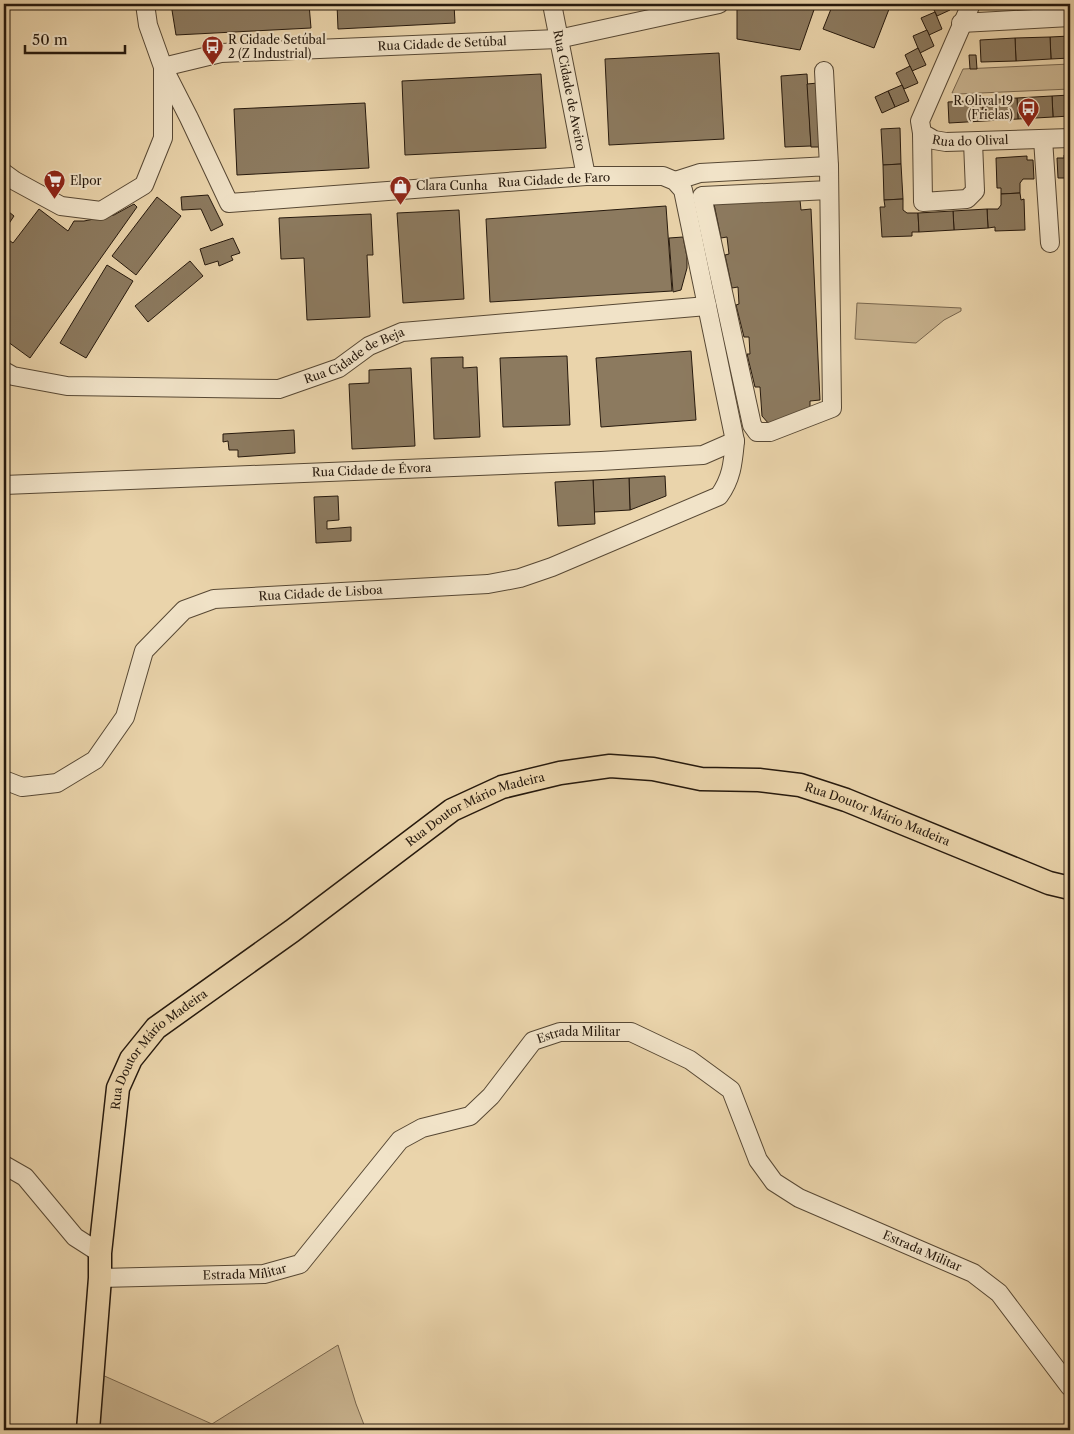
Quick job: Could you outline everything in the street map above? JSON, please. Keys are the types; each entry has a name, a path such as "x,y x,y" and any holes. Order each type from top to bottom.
{"main road":[{"name":"Rua Doutor Mário Madeira","path":"88,1430 100,1278 100,1253 118,1088 131,1059 156,1028 292,930 452,810 502,787 560,773 610,766 654,770 701,779 759,780 800,785 846,800 1049,883 1070,888"}],"street":[{"path":"4,172 15,182 61,206 101,210 144,185 163,138 163,67 148,25 145,4"},
{"name":"Rua Cidade de Aveiro","path":"552,4 586,176"},
{"name":"Rua Cidade de Setúbal","path":"163,67 221,53 558,39 719,4"},
{"name":"Rua do Olival","path":"971,4 961,23 920,121 922,132 934,140 973,142 1070,138"},
{"path":"961,23 1070,17"},
{"name":"Rua Cidade de Faro","path":"163,67 229,204 586,176 663,176 675,181"},
{"path":"824,71 829,166 832,408 770,432 757,432 752,425 702,196 829,190"},
{"path":"922,132 923,202 967,199 975,191 973,142"},
{"path":"1043,139 1050,243"},
{"path":"735,441 683,190 675,181 700,173 829,166"},
{"path":"805,167 806,191"},
{"name":"Rua Cidade de Beja","path":"4,371 14,376 67,386 278,389 339,368 369,346 402,332 707,306"},
{"name":"Rua Cidade de Évora","path":"4,485 600,461 703,455 735,441"},
{"name":"Rua Cidade de Lisboa","path":"4,780 22,786 57,783 95,760 124,717 144,651 184,610 214,599 488,584 520,578 552,568 719,496 728,483 735,441"},
{"name":"Estrada Militar","path":"100,1278 264,1274 300,1264 321,1241 400,1140 422,1128 470,1116 491,1096 533,1041 560,1032 631,1032 690,1060 730,1090 758,1160 774,1182 799,1198 973,1273 999,1293 1070,1387"},
{"path":"4,1165 25,1177 75,1237 100,1253"}],"shaded area":[{"path":"1070,64 1070,89 952,93 963,69"},
{"path":"857,303 961,308 961,311 944,320 916,343 855,339"},
{"path":"338,1345 366,1430 96,1430 100,1374 212,1424"}],"building":[{"path":"171,4 309,4 311,28 176,35"},
{"path":"337,4 454,4 455,23 338,29"},
{"path":"737,4 816,4 800,50 737,39"},
{"path":"833,4 891,4 874,48 823,29"},
{"path":"931,4 947,4 950,10 937,16"},
{"path":"935,12 942,29 929,35 921,18"},
{"path":"927,30 934,46 920,53 913,36"},
{"path":"1070,36 1070,58 1051,59 1050,37"},
{"path":"1050,37 1051,59 1016,61 1015,38"},
{"path":"1015,38 1016,61 981,62 980,40"},
{"path":"918,48 926,65 912,71 905,55"},
{"path":"719,53 724,139 609,145 605,59"},
{"path":"969,55 976,55 977,69 970,69"},
{"path":"910,66 918,83 904,89 896,73"},
{"path":"541,74 546,148 405,155 402,81"},
{"path":"807,74 811,146 785,147 781,76"},
{"path":"818,83 823,147 811,147 807,84"},
{"path":"902,85 909,101 895,107 888,91"},
{"path":"888,91 895,107 882,113 875,97"},
{"path":"1070,95 1070,116 1053,117 1052,96"},
{"path":"1052,96 1053,117 1018,119 1017,98"},
{"path":"1017,98 1018,119 984,121 982,100"},
{"path":"982,100 984,121 949,123 948,102"},
{"path":"365,103 369,168 237,175 234,109"},
{"path":"900,128 901,164 883,165 881,129"},
{"path":"1064,155 1070,155 1070,178 1058,178 1057,158 1064,158"},
{"path":"1027,156 1027,160 1033,160 1034,179 1023,179 1020,183 1020,193 1001,194 1001,188 997,188 996,158"},
{"path":"901,164 903,199 884,200 883,165"},
{"path":"1020,193 1021,200 1024,199 1025,230 995,231 995,227 988,228 987,209 998,209 1001,205 1001,194"},
{"path":"208,195 223,225 211,231 201,209 182,210 181,197"},
{"path":"157,197 181,216 136,275 112,256"},
{"path":"903,199 903,210 907,213 918,213 919,232 912,232 912,236 882,237 880,207 885,207 884,200"},
{"path":"800,200 801,210 811,209 820,400 810,401 810,407 769,424 762,416 760,387 755,387 747,354 750,354 749,337 744,337 736,305 739,304 738,287 732,288 725,255 729,254 727,237 721,238 714,204"},
{"path":"134,204 137,207 30,358 4,339 4,242 6,238 13,243 39,209 68,231 74,221 114,215"},
{"path":"666,206 672,291 490,302 486,219"},
{"path":"4,208 14,216 4,231"},
{"path":"987,209 988,228 954,230 953,211"},
{"path":"459,210 464,299 403,303 397,213"},
{"path":"953,211 954,230 919,232 918,213"},
{"path":"371,214 373,255 367,255 370,317 307,320 304,258 281,259 279,218"},
{"path":"683,237 687,268 681,290 673,292 669,238"},
{"path":"233,238 240,253 231,256 233,260 219,266 218,261 205,265 200,249"},
{"path":"190,261 203,276 148,322 135,306"},
{"path":"107,265 133,281 86,358 60,343"},
{"path":"691,351 696,420 601,427 596,358"},
{"path":"567,356 570,425 503,427 500,358"},
{"path":"463,357 463,368 477,367 480,437 434,439 431,358"},
{"path":"411,368 415,446 352,449 349,384 369,383 369,370"},
{"path":"294,430 295,453 238,457 238,450 229,450 228,441 223,442 223,434"},
{"path":"665,476 666,496 630,510 629,478"},
{"path":"629,478 630,510 594,512 593,480"},
{"path":"593,480 595,524 558,526 555,482"},
{"path":"338,496 339,520 327,521 327,529 351,527 351,541 316,543 314,497"}],"place":[{"name":"R Cidade Setúbal 2 (Z Industrial)","path":"212,66"},
{"name":"R Olival 19 (Frielas)","path":"1029,127"},
{"name":"Elpor","path":"54,200"},
{"name":"Clara Cunha","path":"400,205"}]}
